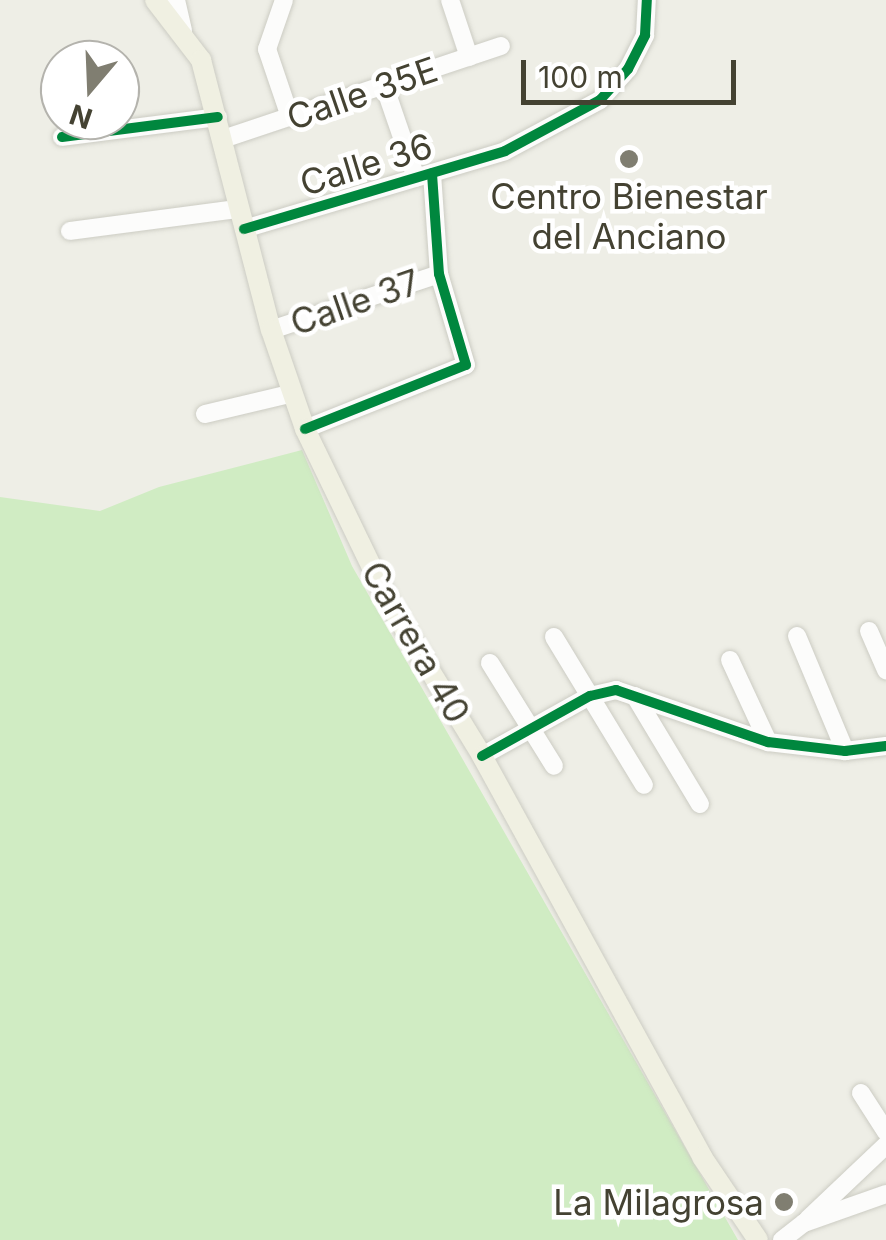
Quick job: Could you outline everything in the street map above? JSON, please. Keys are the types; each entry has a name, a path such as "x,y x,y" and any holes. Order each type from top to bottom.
{"main road":[{"path":"155,0 183,30"},
{"name":"Carrera 40","path":"183,30 200,60 218,117 271,330 305,428 390,605 482,756 702,1156 758,1240"}],"street":[{"name":"Carrera 40","path":"176,0 183,30"},
{"path":"450,0 469,57"},
{"name":"Calle 36","path":"241,219 424,175 505,151 600,100 628,69 645,35 648,0"},
{"path":"285,1 267,50 290,117"},
{"name":"Calle 35E","path":"224,140 501,46"},
{"path":"305,428 466,365 439,274 424,175 384,85"},
{"path":"140,127 218,117"},
{"path":"70,231 241,219"},
{"name":"Calle 37","path":"271,330 439,274"},
{"path":"205,414 293,393"},
{"path":"869,632 886,670"},
{"path":"797,636 844,750"},
{"path":"554,637 644,786"},
{"path":"730,660 768,742"},
{"path":"490,663 554,766"},
{"path":"482,756 590,696 616,690 768,742 844,750 886,746"},
{"path":"635,696 700,804"},
{"path":"861,1093 886,1132"},
{"path":"782,1240 886,1145"},
{"path":"804,1223 886,1194"}],"green space":[{"path":"302,450 352,566 738,1240 0,1240 0,497 100,511 159,487"}],"cycle path":[{"path":"244,229 505,151 600,100 628,69 645,35 647,0"},
{"path":"140,127 218,117"},
{"path":"305,429 466,365 439,274 432,173"},
{"path":"482,756 590,696 616,690 768,742 845,751 886,746"}],"place":[{"name":"Centro Bienestar del Anciano","path":"629,159"},
{"name":"La Milagrosa","path":"784,1202"}]}
